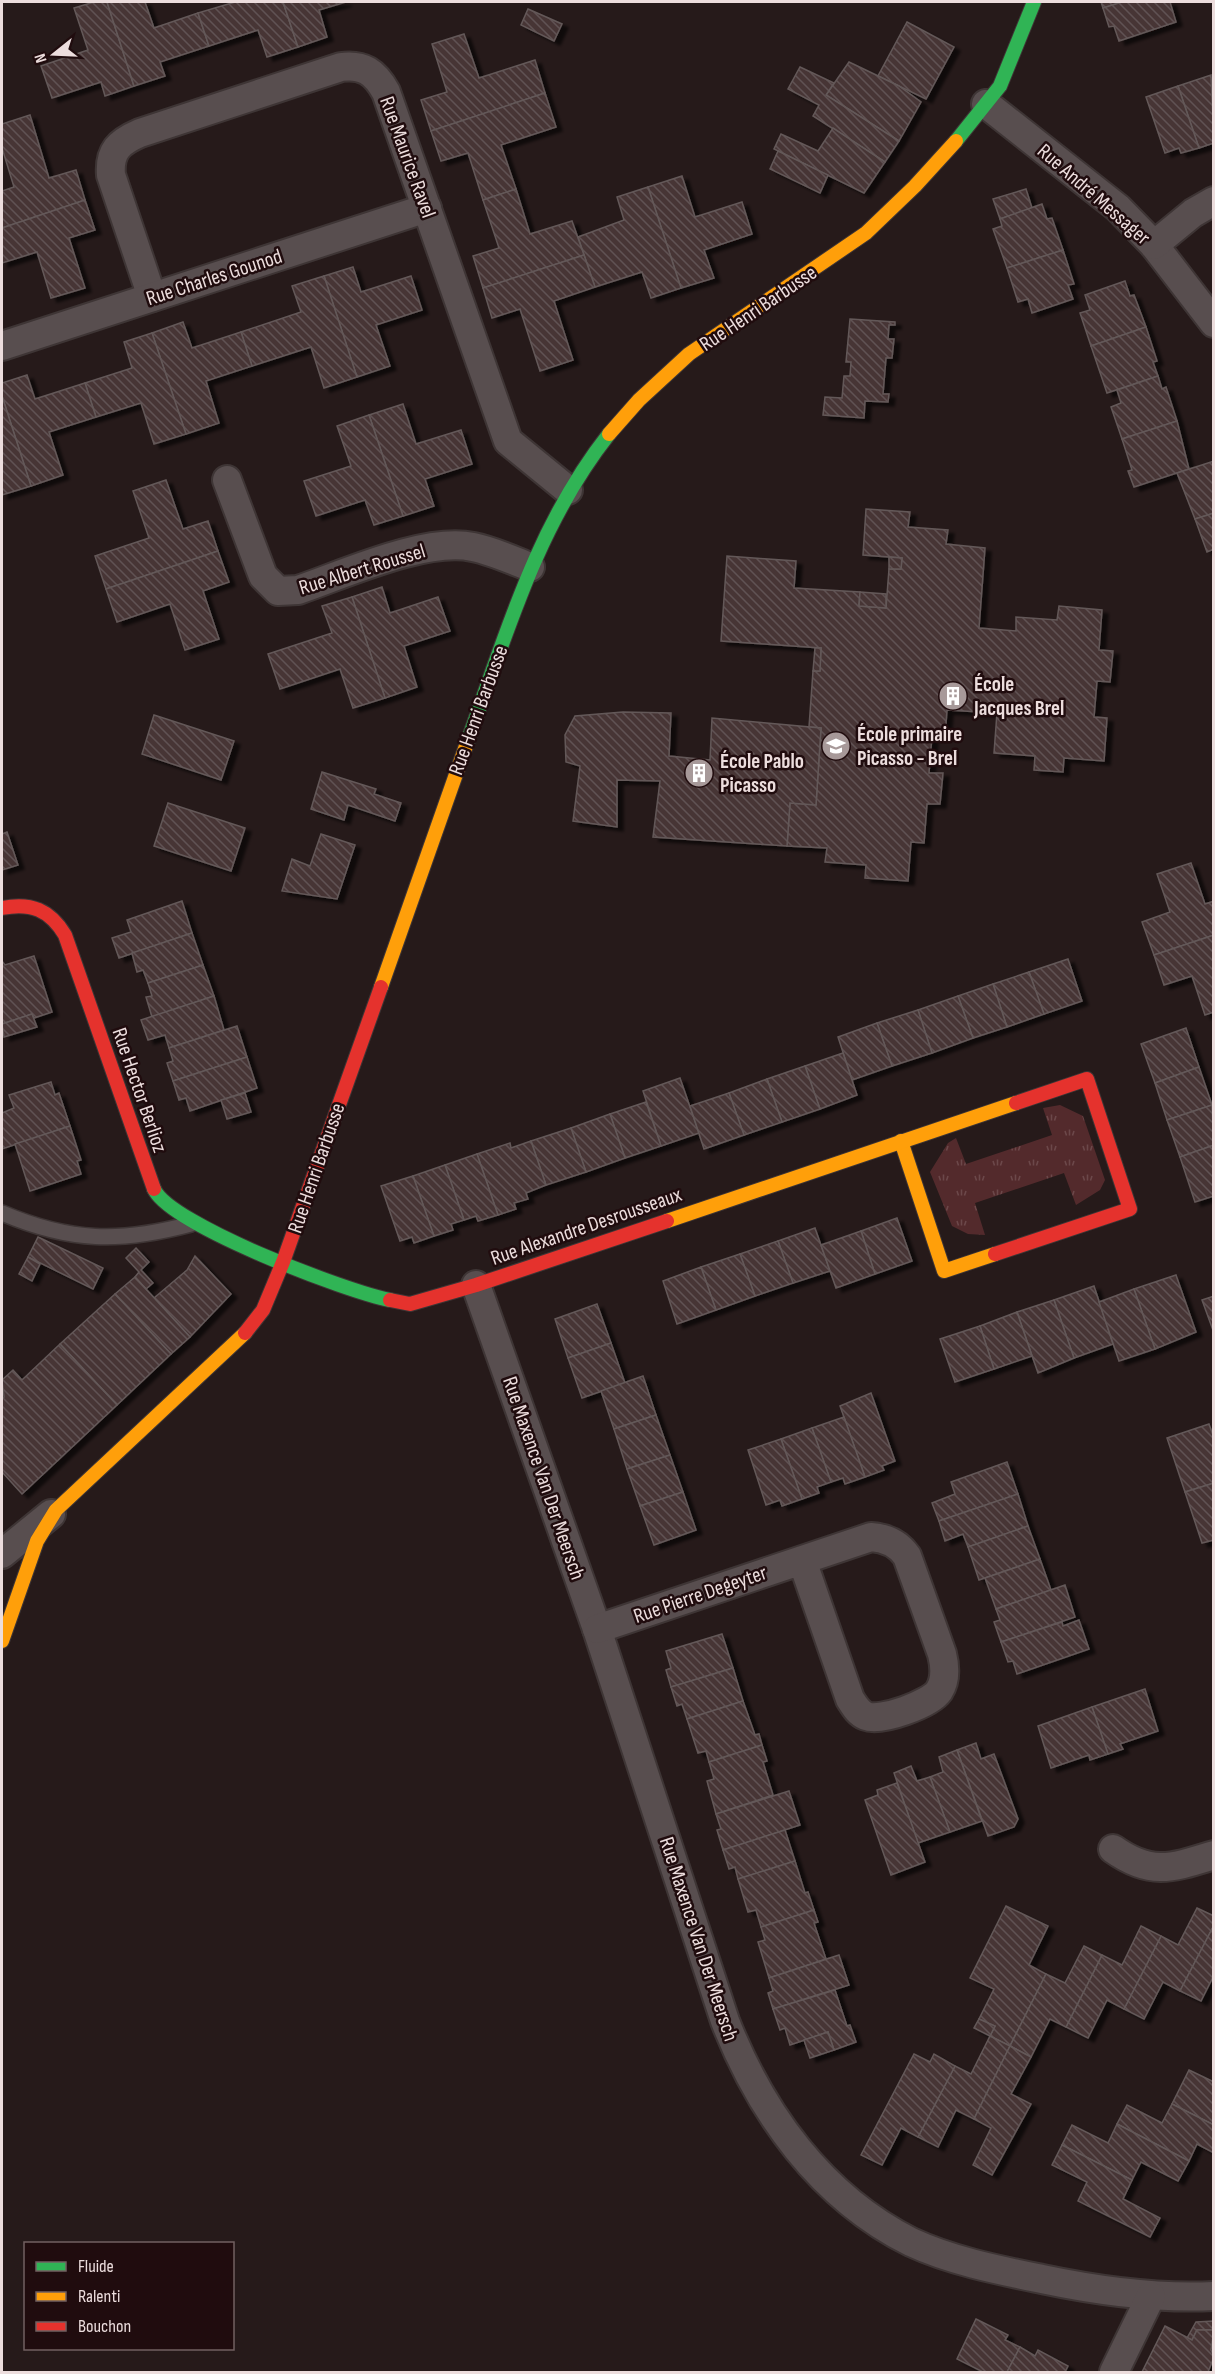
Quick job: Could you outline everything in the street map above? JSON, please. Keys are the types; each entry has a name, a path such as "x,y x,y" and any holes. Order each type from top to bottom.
{"street":[{"name":"Rue Henri Barbusse","path":"2,1554 56,1510 237,1343 263,1310 283,1262 530,567 568,490 614,426 658,382 718,333 829,260 882,220 924,177 998,88 1015,55 1034,2"},
{"name":"Rue Maurice Ravel","path":"152,297 111,175 110,160 116,147 140,133 265,90 341,67 355,65 368,70 379,79 386,92 508,441 568,490"},
{"name":"Rue André Messager","path":"986,104 1118,208 1154,245 1214,323"},
{"path":"1154,245 1193,213 1214,201"},
{"name":"Rue Charles Gounod","path":"2,346 427,208"},
{"name":"Rue Albert Roussel","path":"227,480 263,576 278,591 298,590 411,552 453,545 472,547 530,567"},
{"name":"Rue Hector Berlioz","path":"2,908 18,903 34,904 58,922 65,935 147,1175 156,1194 169,1207 197,1222 283,1262"},
{"name":"Rue Alexandre Desrousseaux","path":"283,1262 312,1277 368,1296 410,1304 476,1285 901,1141 1087,1079 1130,1209 944,1271 901,1141"},
{"name":"Rue Maxence Van Der Meersch","path":"476,1285 597,1629 725,2021 748,2075 778,2125 796,2148 840,2193 889,2230 914,2243 1007,2272 1081,2287 1151,2296 1214,2296"},
{"name":"Rue Henri Barbusse","path":"2,1641 38,1541 56,1510"},
{"name":"Rue Pierre Degeyter","path":"597,1629 802,1560 871,1537 882,1537 900,1546 907,1556 942,1654 945,1668 939,1690 932,1698 876,1718 862,1714 856,1708 850,1699 802,1560"},
{"path":"1113,1849 1144,1867 1160,1869 1214,1855"},
{"path":"1114,2373 1151,2296"}],"lane":[{"path":"2,1213 32,1226 107,1239 150,1235 197,1222"}],"green space":[{"path":"1060,1105 1083,1116 1105,1180 1100,1190 1076,1205 1064,1173 975,1203 985,1235 968,1234 952,1226 930,1172 948,1143 956,1138 966,1164 1052,1135 1043,1108"}],"building":[{"path":"94,2 107,2 134,86 105,96 101,82 52,98 41,66 88,50 74,8"},
{"path":"107,2 145,2 154,28 198,13 209,46 160,62 165,76 134,86"},
{"path":"235,2 283,2 298,47 267,57 258,30 209,46 198,13"},
{"path":"283,2 346,2 319,10 327,37 298,47"},
{"path":"1101,2 1122,2 1103,8"},
{"path":"1122,2 1170,2 1176,22 1119,41 1114,26 1109,27 1103,8"},
{"path":"528,9 562,24 554,41 521,25"},
{"path":"907,22 954,47 926,99 878,76"},
{"path":"464,34 479,78 535,60 545,93 431,131 421,100 447,92 432,44"},
{"path":"849,62 899,86 921,102 899,141 826,95"},
{"path":"800,67 834,83 826,95 899,141 885,162 813,116 819,105 788,89"},
{"path":"1211,75 1214,143 1199,148 1178,86"},
{"path":"1178,86 1199,148 1181,153 1179,148 1165,153 1146,97"},
{"path":"545,93 556,127 501,145 516,189 483,200 468,153 441,161 431,131"},
{"path":"30,115 49,178 76,170 85,200 2,228 2,191 14,187 2,148 2,124"},
{"path":"833,128 885,162 864,193 774,149 781,134 818,151"},
{"path":"778,151 828,175 820,193 770,169"},
{"path":"682,176 695,217 742,202 752,234 704,250 714,278 681,288 648,187"},
{"path":"648,187 681,288 651,298 642,272 595,287 578,237 624,220 617,197"},
{"path":"516,189 530,234 572,221 584,255 483,288 473,256 499,248 483,200"},
{"path":"1026,189 1032,208 1000,219 993,199"},
{"path":"85,200 95,230 69,238 85,288 51,298 37,252 2,263 2,228"},
{"path":"1042,204 1047,219 1052,218 1063,250 1007,268 993,229 1002,226 1000,219"},
{"path":"1063,250 1074,284 1068,285 1073,299 1032,313 1028,299 1018,302 1007,268"},
{"path":"584,255 595,287 554,301 573,360 540,371 520,309 492,318 483,288"},
{"path":"353,267 361,292 411,276 422,310 376,325 390,366 357,377 324,276"},
{"path":"324,276 357,377 324,388 311,347 252,366 241,332 301,312 292,286"},
{"path":"1125,281 1130,296 1134,295 1146,327 1091,346 1080,313 1090,310 1085,295"},
{"path":"850,319 895,322 895,325 889,325 888,339 894,339 892,358 886,358 883,394 889,394 888,402 865,401 864,418 823,415 825,397 842,398 844,376 850,376 851,362 846,362"},
{"path":"183,322 192,348 241,332 252,366 206,381 219,423 186,434 152,333"},
{"path":"1146,327 1157,361 1153,362 1158,376 1107,393 1091,346"},
{"path":"152,333 186,434 154,444 141,403 96,417 85,383 132,368 124,342"},
{"path":"27,375 35,399 85,383 96,417 49,432 63,475 31,486 2,396 2,383"},
{"path":"1158,376 1162,389 1166,387 1177,421 1122,439 1111,407 1121,403 1117,390"},
{"path":"2,396 31,486 2,495"},
{"path":"403,404 416,444 461,430 472,464 425,479 434,506 403,516 369,415"},
{"path":"369,415 403,516 374,525 365,500 316,516 304,481 351,466 337,426"},
{"path":"1177,421 1189,469 1134,487 1128,471 1132,470 1122,439"},
{"path":"1214,461 1214,513 1195,519 1177,473"},
{"path":"166,480 183,529 208,521 218,551 106,589 95,556 149,538 133,491"},
{"name":"École Jacques Brel","path":"866,509 910,512 908,527 948,530 946,544 985,548 979,628 1016,631 1016,617 1057,620 1059,606 1102,610 1099,650 1113,651 1110,682 1097,681 1094,717 1107,718 1104,761 1064,758 1063,772 1034,770 1035,756 994,753 997,713 947,710 945,737 932,736 929,773 943,773 940,804 927,804 924,843 911,842 908,881 865,878 866,865 825,862 827,848 787,846 790,803 816,805 821,728 809,727 813,671 820,671 821,648 721,641 727,556 796,561 794,588 860,592 859,606 886,608 889,569 901,569 902,558 863,555"},
{"path":"1214,513 1214,549 1207,552 1195,519"},
{"path":"218,551 229,582 203,591 219,639 185,650 170,604 117,622 106,589"},
{"path":"889,557 902,558 901,569 889,569"},
{"path":"382,587 390,613 438,597 450,631 404,646 417,687 385,698 352,597"},
{"path":"860,592 886,594 886,608 859,606"},
{"path":"352,597 385,698 353,708 340,669 280,689 268,654 332,633 322,606"},
{"path":"815,648 821,648 820,671 813,671"},
{"name":"École Pablo Picasso","path":"623,712 671,713 669,756 710,760 712,718 821,728 816,805 790,803 787,846 653,837 660,781 617,780 617,827 573,821 580,766 566,762 565,735 575,716"},
{"path":"154,715 234,741 221,780 142,754"},
{"path":"322,772 376,789 374,794 401,803 395,821 348,805 344,820 311,809"},
{"path":"168,803 245,828 231,871 154,846"},
{"path":"7,832 18,865 2,870 2,834"},
{"path":"321,834 355,845 337,899 282,891 292,859 310,866"},
{"path":"1191,863 1205,904 1214,901 1214,935 1154,955 1142,922 1170,912 1157,874"},
{"path":"182,901 192,933 119,958 112,938 131,932 127,920"},
{"path":"192,933 203,965 148,983 143,970 137,972 132,953"},
{"path":"1214,935 1214,1012 1205,1015 1192,976 1164,985 1154,955"},
{"path":"34,956 52,1012 34,1018 32,1014 2,1024 2,961 5,965"},
{"path":"1068,959 1082,1001 1044,1014 1029,972"},
{"path":"203,965 214,996 152,1017 146,997 152,996 148,983"},
{"path":"1029,972 1044,1014 1007,1027 993,984"},
{"path":"993,984 1007,1027 973,1038 958,996"},
{"path":"214,996 224,1030 169,1048 165,1035 148,1040 141,1020"},
{"path":"958,996 973,1038 932,1053 918,1010"},
{"path":"918,1010 932,1053 892,1066 877,1023"},
{"path":"32,1014 37,1027 4,1037 2,1024"},
{"path":"877,1023 892,1066 852,1080 838,1037"},
{"path":"237,1026 247,1057 173,1081 167,1063 173,1061 169,1048"},
{"path":"1186,1028 1199,1067 1155,1083 1141,1044"},
{"path":"843,1053 857,1095 820,1109 805,1066"},
{"path":"247,1057 257,1088 190,1111 186,1098 179,1100 173,1081"},
{"path":"805,1066 820,1109 782,1122 767,1079"},
{"path":"1199,1067 1212,1105 1167,1120 1155,1083"},
{"path":"680,1078 699,1133 661,1146 643,1091"},
{"path":"767,1079 782,1122 744,1135 729,1093"},
{"path":"51,1082 55,1095 59,1093 70,1126 2,1149 2,1113 14,1108 9,1095"},
{"path":"245,1093 251,1112 227,1119 221,1100"},
{"path":"729,1093 744,1135 704,1149 690,1106"},
{"path":"646,1102 661,1146 625,1158 610,1114"},
{"path":"1212,1105 1214,1145 1180,1157 1167,1120"},
{"path":"610,1114 625,1158 586,1172 571,1128"},
{"path":"70,1126 81,1160 77,1161 81,1174 30,1191 15,1144"},
{"path":"571,1128 586,1172 546,1185 531,1141"},
{"path":"531,1141 546,1185 526,1193 528,1199 514,1203 516,1209 498,1215 477,1154 510,1143 511,1148"},
{"path":"1214,1145 1214,1196 1195,1202 1180,1157"},
{"path":"477,1154 498,1215 478,1221 476,1216 464,1220 445,1165"},
{"path":"445,1165 464,1220 451,1224 453,1230 434,1236 413,1176"},
{"path":"413,1176 434,1236 414,1243 412,1237 400,1241 381,1186"},
{"path":"897,1218 912,1261 875,1274 861,1231"},
{"path":"815,1228 830,1271 793,1283 778,1241"},
{"path":"861,1231 875,1274 836,1288 821,1245"},
{"path":"38,1237 103,1268 93,1289 28,1257"},
{"path":"778,1241 793,1283 755,1296 740,1254"},
{"path":"136,1248 149,1262 141,1270 153,1283 146,1289 135,1277 139,1272 126,1258"},
{"path":"740,1254 755,1296 716,1310 701,1267"},
{"path":"195,1256 231,1294 190,1337 154,1298 187,1270"},
{"path":"28,1257 40,1264 32,1281 19,1274"},
{"path":"701,1267 716,1310 677,1324 663,1281"},
{"path":"1176,1275 1196,1332 1155,1349 1134,1289"},
{"path":"135,1277 190,1337 171,1354 115,1294"},
{"path":"1094,1286 1113,1344 1074,1358 1054,1300"},
{"path":"1134,1289 1155,1349 1119,1361 1099,1302"},
{"path":"115,1294 171,1354 117,1405 60,1344"},
{"path":"1214,1296 1214,1333 1202,1300"},
{"path":"1054,1300 1074,1358 1038,1373 1017,1312"},
{"path":"597,1304 611,1343 568,1358 555,1319"},
{"path":"1017,1312 1032,1356 994,1369 980,1326"},
{"path":"980,1326 994,1369 955,1382 940,1339"},
{"path":"611,1343 625,1383 582,1398 568,1358"},
{"path":"60,1344 117,1405 22,1494 2,1472 2,1399 4,1397 2,1380 13,1370 22,1380"},
{"path":"643,1376 656,1415 614,1429 601,1391"},
{"path":"871,1393 895,1461 882,1466 884,1470 865,1477 840,1406"},
{"path":"656,1415 670,1455 627,1469 614,1429"},
{"path":"844,1417 865,1477 845,1484 843,1478 831,1482 812,1428"},
{"path":"1209,1424 1214,1438 1214,1483 1185,1492 1167,1438"},
{"path":"812,1428 831,1482 817,1487 819,1493 802,1499 781,1439"},
{"path":"781,1439 802,1499 782,1506 780,1500 766,1505 748,1450"},
{"path":"670,1455 683,1492 640,1506 627,1469"},
{"path":"1007,1462 1018,1494 939,1521 932,1503 955,1494 951,1482"},
{"path":"1214,1483 1214,1540 1202,1543 1185,1492"},
{"path":"683,1492 696,1530 654,1545 640,1506"},
{"path":"1018,1494 1028,1526 968,1547 963,1534 945,1541 939,1521"},
{"path":"1028,1526 1040,1559 979,1580 968,1547"},
{"path":"1040,1559 1051,1590 996,1609 985,1578"},
{"path":"1065,1585 1075,1617 1001,1642 994,1622 1000,1620 996,1609"},
{"path":"1079,1620 1089,1649 1017,1674 1013,1661 1008,1662 1001,1642 1062,1622 1063,1626"},
{"path":"722,1634 733,1668 671,1687 666,1670 671,1668 666,1651"},
{"path":"733,1668 743,1701 687,1719 682,1704 677,1706 671,1687"},
{"path":"1145,1689 1158,1731 1120,1744 1123,1749 1108,1754 1092,1707"},
{"path":"743,1701 755,1735 759,1734 762,1745 709,1762 706,1751 698,1753 687,1719"},
{"path":"1092,1707 1108,1754 1090,1760 1089,1755 1051,1768 1038,1726"},
{"path":"976,1743 981,1759 994,1754 1018,1819 1014,1827 988,1836 957,1750"},
{"path":"762,1745 767,1761 763,1762 773,1795 716,1814 707,1781 714,1779 709,1762"},
{"path":"957,1750 982,1821 950,1832 930,1777 943,1772 939,1757"},
{"path":"911,1766 917,1781 930,1777 950,1832 918,1843 894,1773"},
{"path":"897,1783 925,1862 891,1875 865,1800 878,1795 877,1790"},
{"path":"789,1791 800,1825 723,1850 717,1830 721,1829 716,1814"},
{"path":"785,1830 795,1861 738,1879 735,1867 729,1869 723,1850"},
{"path":"795,1861 805,1893 808,1892 814,1910 761,1927 756,1910 748,1912 738,1879"},
{"path":"1006,1906 1048,1926 1029,1965 1046,1974 1010,2046 990,2036 995,2026 979,2019 994,1989 970,1978"},
{"path":"1197,1908 1214,1916 1214,1925 1180,1991 1163,1982 1144,2019 1124,2009 1161,1936 1178,1945"},
{"path":"814,1910 818,1922 814,1923 826,1959 769,1978 758,1942 765,1940 761,1927"},
{"path":"1214,1925 1214,1975 1201,2001 1180,1991"},
{"path":"1141,1926 1161,1936 1124,2009 1107,2000 1088,2038 1066,2027 1102,1955 1122,1965"},
{"path":"1084,1946 1102,1955 1066,2027 1050,2019 1031,2057 1010,2046 1046,1974 1065,1983"},
{"path":"839,1955 849,1985 773,2009 768,1993 773,1991 769,1978"},
{"path":"835,1990 847,2026 850,2025 856,2042 834,2050 828,2032 790,2045 785,2028 780,2030 773,2009"},
{"path":"979,2019 995,2026 990,2036 974,2028"},
{"path":"828,2032 834,2050 810,2058 804,2040"},
{"path":"990,2036 1010,2046 974,2119 956,2110 938,2147 918,2137 955,2066 971,2074"},
{"path":"1010,2046 1031,2057 1011,2094 1031,2104 992,2175 973,2165 991,2128 974,2119"},
{"path":"914,2054 930,2062 934,2054 955,2066 918,2137 901,2128 882,2165 861,2155"},
{"path":"1189,2070 1214,2082 1214,2125 1172,2104"},
{"path":"1172,2104 1214,2125 1214,2153 1197,2144 1189,2161 1117,2124 1127,2105 1162,2123"},
{"path":"1117,2124 1189,2161 1178,2181 1141,2162 1132,2180 1062,2145 1072,2125 1108,2143"},
{"path":"1062,2145 1132,2180 1123,2199 1160,2218 1150,2237 1078,2201 1087,2182 1052,2165"},
{"path":"976,2319 1008,2335 1005,2340 1020,2347 1007,2372 983,2372 957,2359"},
{"path":"1214,2321 1214,2330 1197,2330 1192,2340 1187,2338 1196,2322"},
{"path":"1165,2326 1192,2340 1197,2330 1214,2330 1211,2350 1214,2357 1208,2372 1142,2372"},
{"path":"1020,2347 1035,2356 1038,2350 1068,2366 1065,2372 1007,2372"}],"traffic: fast":[{"path":"956,141 1000,86 1034,2"},
{"path":"467,743 510,622 543,543 562,505 609,434"},
{"path":"154,1189 167,1204 225,1238 301,1271 390,1300"}],"traffic: slow":[{"path":"609,434 639,400 689,354 866,233 915,186 956,141"},
{"path":"381,987 467,743"},
{"path":"667,1221 1016,1103"},
{"path":"901,1141 944,1271 995,1254"},
{"path":"2,1641 37,1541 56,1510 245,1333"}],"traffic: jam":[{"path":"2,908 22,906 39,910 53,919 65,935 154,1189"},
{"path":"245,1333 263,1310 283,1262 381,987"},
{"path":"995,1254 1130,1209 1087,1079 1016,1103"},
{"path":"390,1300 410,1304 476,1285 667,1221"}],"place":[{"name":"École Jacques Brel","path":"953,696"},
{"name":"École primaire Picasso - Brel","path":"836,746"},
{"name":"École Pablo Picasso","path":"699,773"}]}
